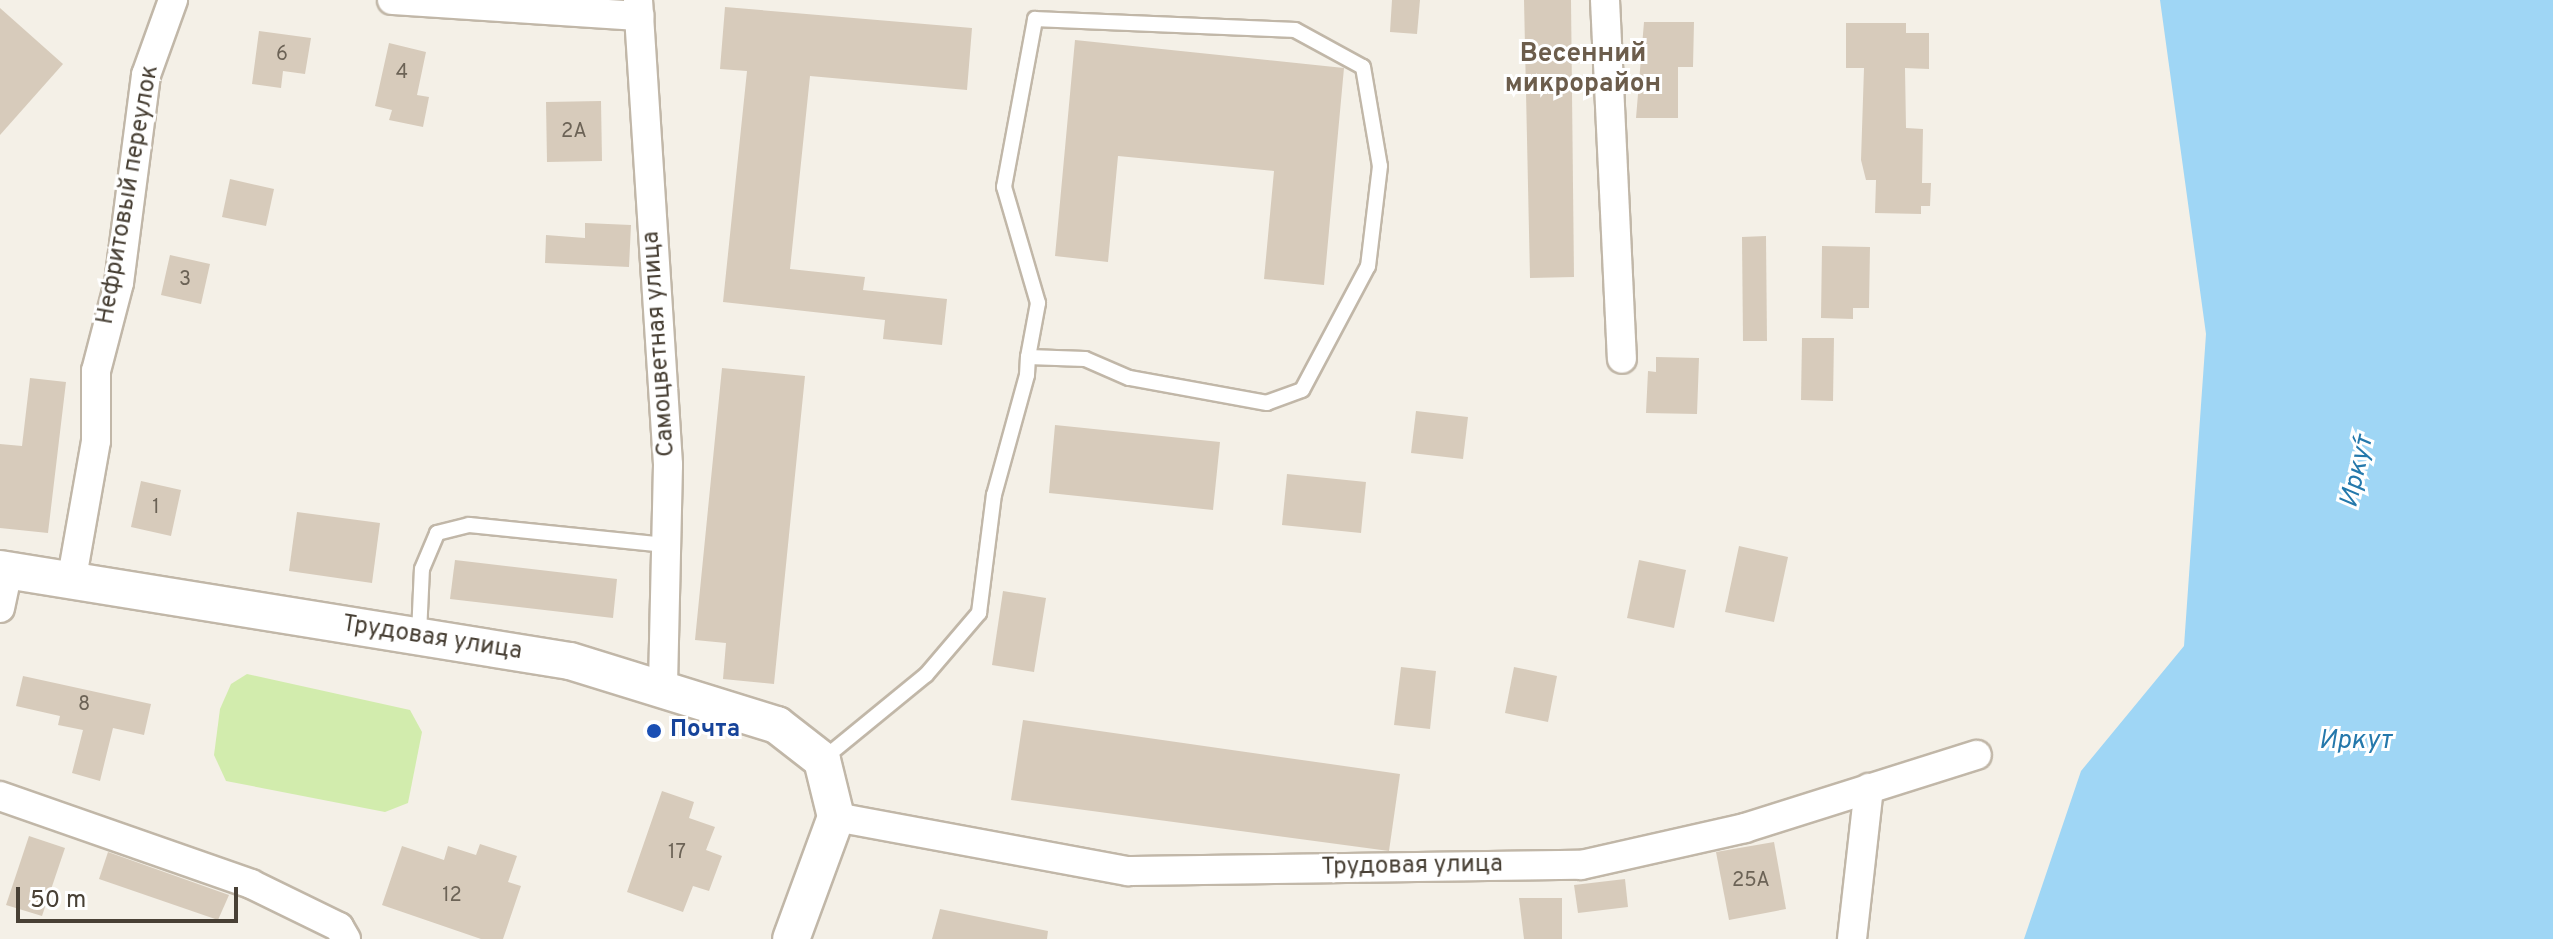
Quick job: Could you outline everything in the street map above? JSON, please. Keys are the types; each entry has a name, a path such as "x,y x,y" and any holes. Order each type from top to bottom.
{"street":[{"name":"Нефритовый переулок","path":"71,583 96,441 96,371 119,283 146,75 173,0"},
{"path":"392,0 638,8"},
{"path":"1605,0 1622,359"},
{"name":"Самоцветная улица","path":"638,8 668,465 663,687"},
{"name":"Трудовая улица","path":"4,570 570,661 663,687 777,725 827,771"},
{"path":"0,608 4,570"},
{"name":"Трудовая улица","path":"836,817 1128,871 1581,865 1745,828 1977,755"},
{"path":"791,939 836,817 827,771"},
{"path":"1852,939 1869,788"},
{"path":"0,796 251,884 339,927 346,939"}],"lane":[{"path":"827,771 926,675 979,613 994,495 1038,303 1004,187 1035,19 1295,30 1363,67 1380,166 1368,266 1302,390 1267,403 1129,378 1085,359 1028,357"},
{"path":"419,638 422,569 437,533 469,525 666,545"}],"green space":[{"path":"247,674 410,710 422,732 408,803 385,812 226,781 214,755 220,709 231,684"}],"water":[{"name":"Иркут","path":"2160,0 2553,0 2553,939 2024,939 2081,771 2184,646 2206,334"}],"building":[{"path":"1392,0 1420,0 1417,34 1390,32"},
{"path":"1524,0 1571,0 1574,277 1530,278"},
{"path":"725,7 972,28 967,90 810,76 790,269 865,277 863,290 947,299 942,345 883,339 885,320 723,302 747,71 720,69"},
{"path":"0,8 63,64 0,135"},
{"path":"1644,22 1694,22 1693,67 1678,67 1678,118 1636,118"},
{"path":"1846,23 1906,23 1906,33 1929,33 1929,69 1905,68 1906,128 1923,129 1922,183 1931,183 1930,206 1921,206 1921,214 1875,213 1876,180 1866,180 1861,160 1864,68 1846,68"},
{"path":"259,31 311,38 305,74 283,71 281,88 252,84"},
{"path":"1075,40 1344,68 1324,285 1264,279 1274,171 1118,156 1108,262 1055,256"},
{"path":"389,43 426,52 417,95 429,97 423,127 389,120 392,110 375,106"},
{"path":"601,101 602,161 547,162 546,102"},
{"path":"230,179 274,189 266,226 222,217"},
{"path":"585,223 631,225 629,267 545,263 546,235 585,238"},
{"path":"1766,236 1767,341 1743,341 1742,237"},
{"path":"1822,246 1870,247 1869,308 1853,308 1853,319 1821,318"},
{"path":"170,255 210,264 201,304 161,295"},
{"path":"1802,338 1834,338 1833,401 1801,400"},
{"path":"1656,357 1699,358 1697,414 1646,413 1648,371 1656,372"},
{"path":"722,368 805,376 774,684 723,679 726,643 695,640"},
{"path":"30,378 66,382 48,533 0,528 0,444 22,446"},
{"path":"1416,411 1468,417 1463,459 1411,453"},
{"path":"1055,425 1220,442 1213,510 1049,493"},
{"path":"1287,474 1366,482 1361,533 1282,525"},
{"path":"141,481 181,490 171,536 131,527"},
{"path":"297,512 380,523 372,583 289,571"},
{"path":"1739,546 1788,557 1774,622 1725,612"},
{"path":"455,560 617,579 613,618 450,599"},
{"path":"1639,560 1686,570 1674,628 1627,618"},
{"path":"1003,591 1046,598 1034,672 992,665"},
{"path":"1401,667 1436,671 1430,729 1394,725"},
{"path":"1514,667 1557,676 1548,722 1505,713"},
{"path":"23,676 151,704 144,735 113,728 100,781 72,773 83,730 58,725 60,716 16,706"},
{"path":"1023,720 1400,774 1389,851 1011,800"},
{"path":"662,791 694,802 689,818 715,827 706,850 722,856 709,891 693,886 683,912 627,892"},
{"path":"29,836 65,848 42,916 6,905"},
{"path":"1774,842 1786,909 1729,920 1716,852"},
{"path":"480,844 517,856 508,882 521,886 503,939 481,939 382,905 402,846 444,860 448,846 476,855"},
{"path":"108,852 229,895 218,920 99,879"},
{"path":"1625,879 1628,907 1578,913 1574,885"},
{"path":"1519,898 1562,898 1562,939 1524,939"},
{"path":"940,909 1048,931 1047,939 932,939"}],"place":[{"name":"Почта","path":"654,731"}],"district":[{"name":"Весенний микрорайон","path":"1583,70"}],"water label":[{"name":"Ирку́т","path":"2358,472"}]}
